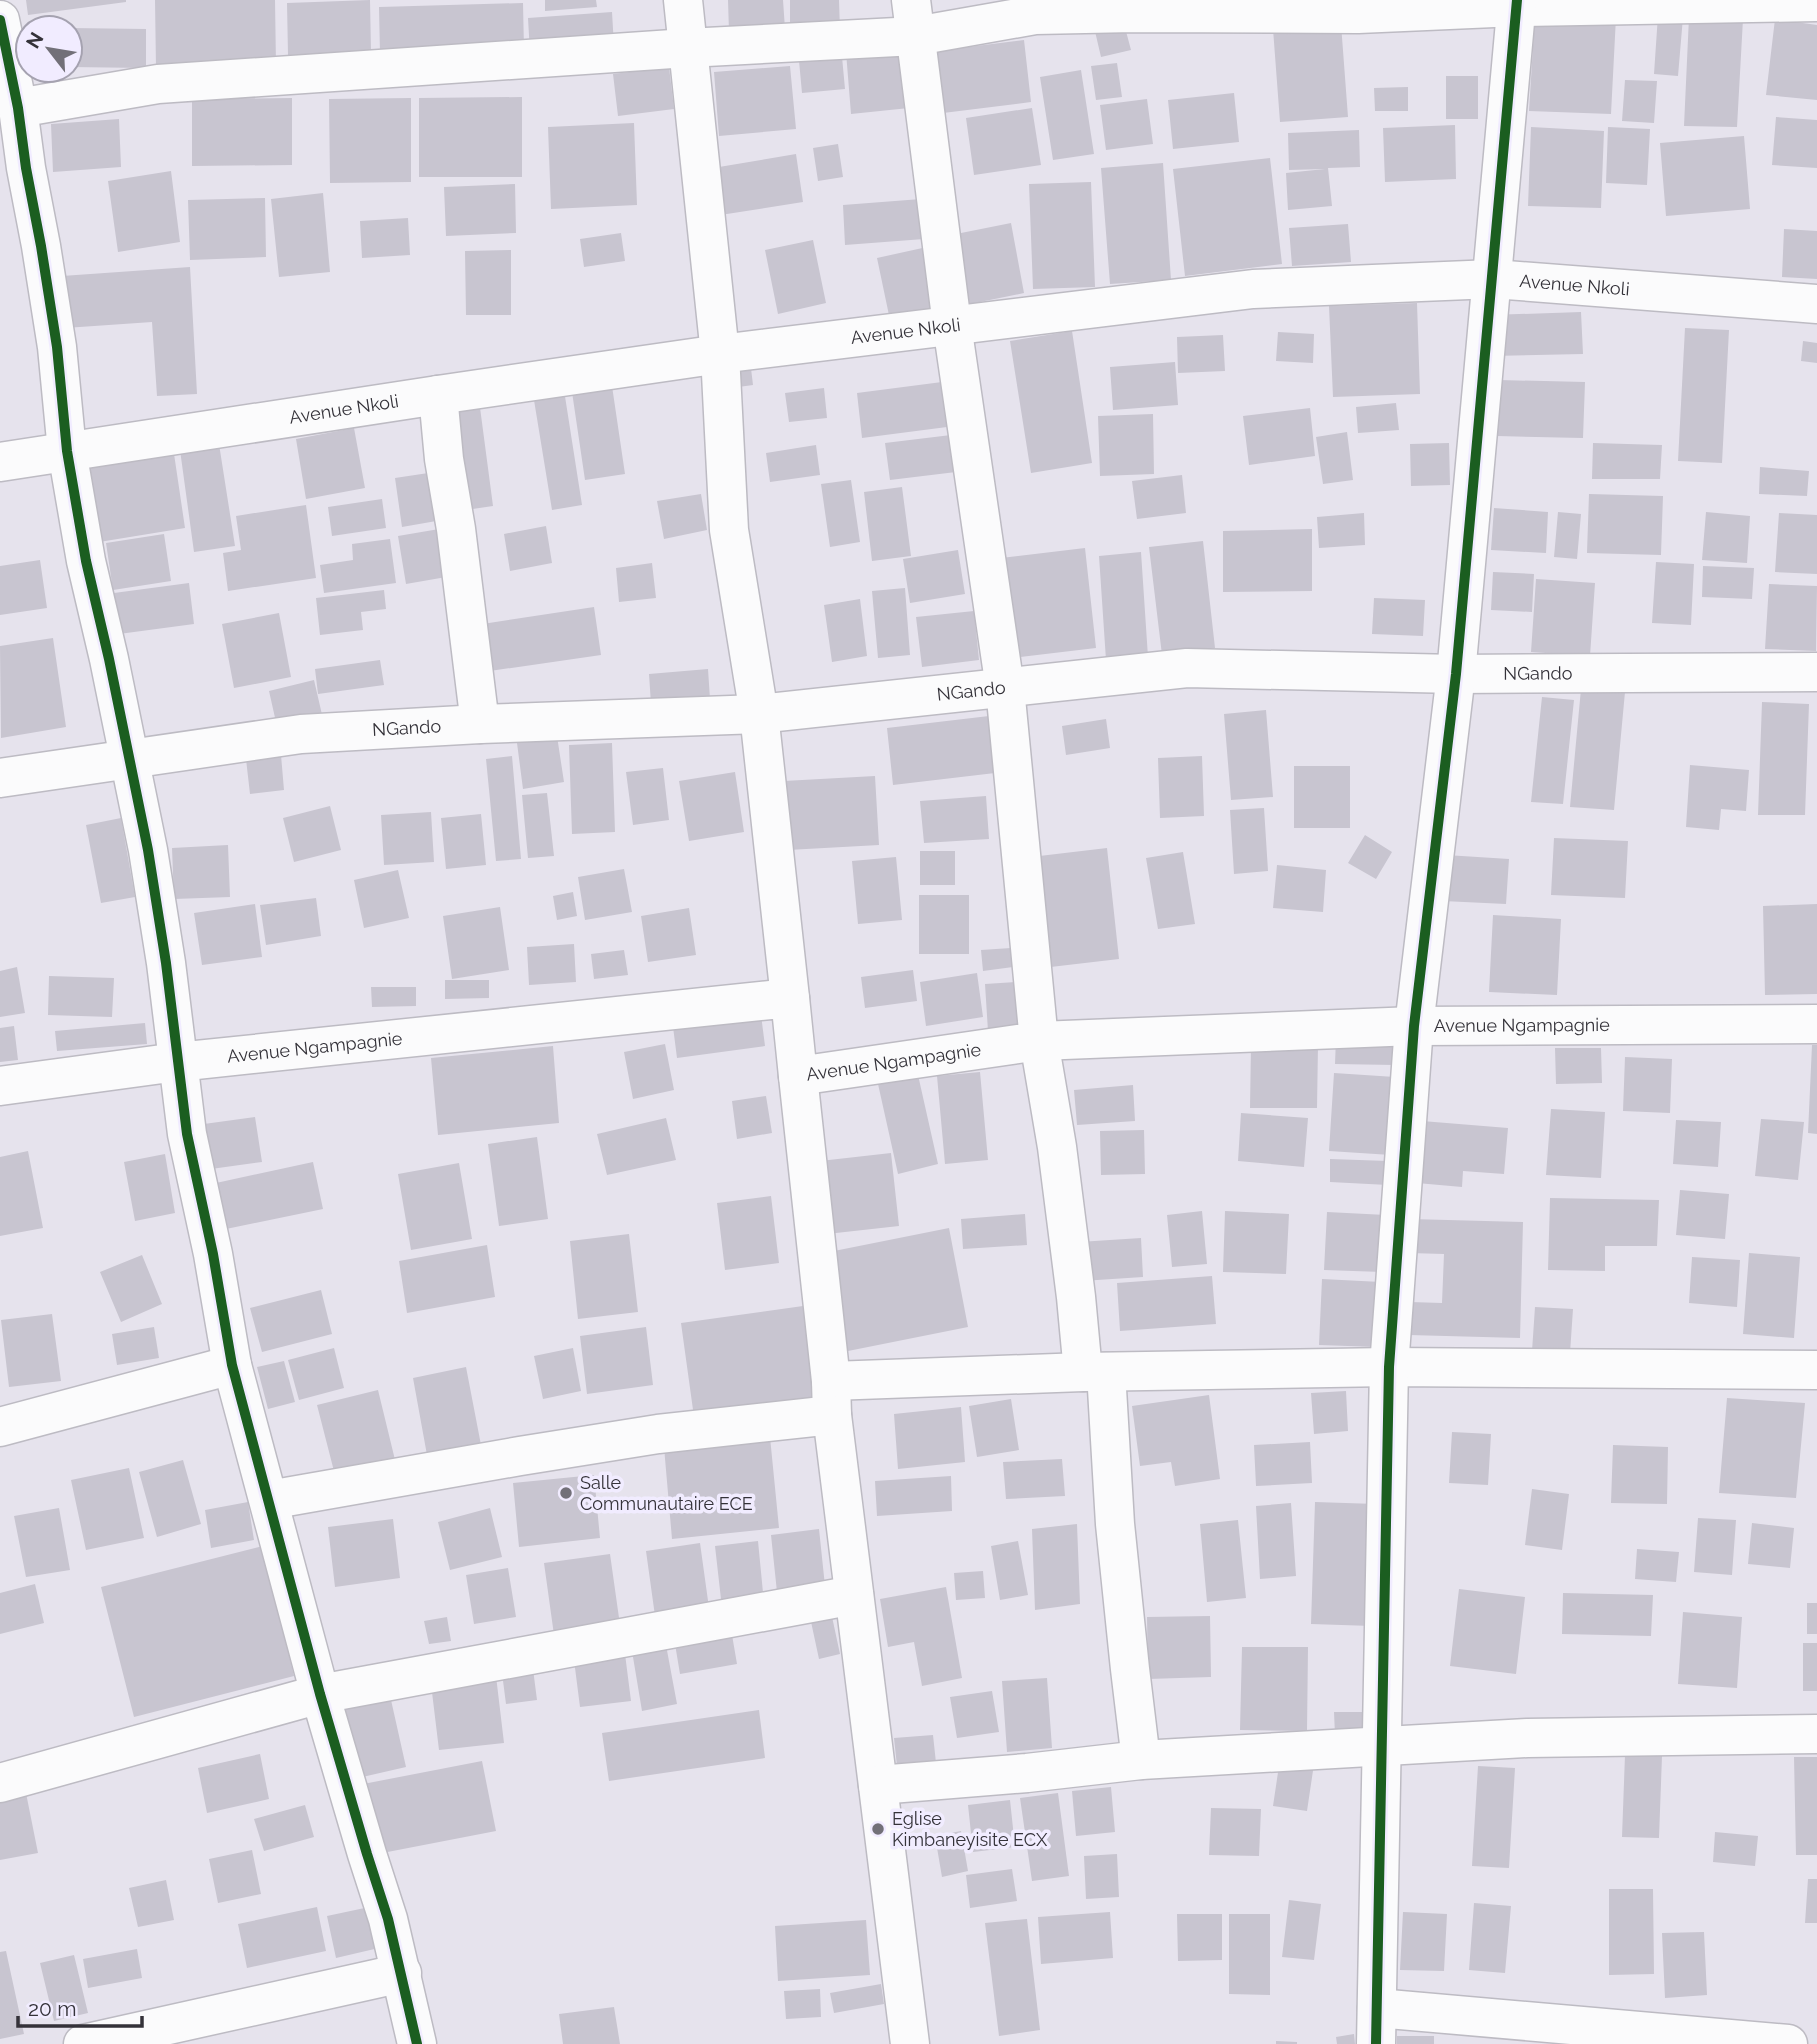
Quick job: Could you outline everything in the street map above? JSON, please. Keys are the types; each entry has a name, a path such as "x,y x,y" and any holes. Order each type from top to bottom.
{"street":[{"path":"683,0 720,354 729,530 759,714 790,998"},
{"path":"18,108 158,84 687,48 913,18 1134,13 1358,14 1517,4 1817,2"},
{"path":"1517,4 1456,674 1414,1026 1389,1367 1377,2026 1788,2044"},
{"path":"913,18 951,325 1005,688 1040,1041 1076,1297 1095,1372 1141,1760"},
{"path":"0,20 18,108 13,170 41,246 57,347 67,451 86,561 148,850 166,963 187,1134 214,1254 232,1365 320,1694 388,1919 417,2044"},
{"name":"Avenue Nkoli","path":"0,462 720,354 1253,289 1493,279 1817,304"},
{"path":"438,395 444,459 456,528 480,724"},
{"name":"NGando","path":"0,778 301,734 480,724 759,714 1187,668 1456,674 1817,672"},
{"name":"Avenue Ngampagnie","path":"0,1086 177,1062 790,998 798,1076 1040,1041 1414,1026 1817,1024"},
{"path":"798,1076 831,1398 910,2044"},
{"path":"0,1427 232,1365"},
{"path":"269,1500 659,1434 831,1398 1095,1372 1389,1367 1817,1370"},
{"path":"0,1783 320,1694 854,1595"},
{"path":"878,1785 1027,1773 1141,1760 1527,1738 1817,1734"},
{"path":"83,2044 402,1973"}],"building":[{"path":"26,0 126,0 126,2 28,14"},
{"path":"155,0 275,0 276,66 156,68"},
{"path":"370,0 371,53 288,55 287,3"},
{"path":"545,0 596,0 597,7 545,11"},
{"path":"728,0 783,0 785,29 729,32"},
{"path":"790,0 839,0 840,31 790,32"},
{"path":"523,3 524,50 380,54 379,7"},
{"path":"612,12 614,46 530,53 528,18"},
{"path":"1535,14 1616,17 1611,114 1529,111"},
{"path":"1658,15 1683,17 1678,76 1654,74"},
{"path":"1689,17 1743,19 1737,127 1684,126"},
{"path":"1775,19 1817,25 1817,100 1766,95"},
{"path":"1123,20 1131,50 1101,57 1094,27"},
{"path":"1341,24 1348,117 1280,122 1273,29"},
{"path":"84,28 146,29 146,68 84,67"},
{"path":"1024,40 1031,102 935,114 928,52"},
{"path":"841,46 845,89 802,93 798,50"},
{"path":"904,47 909,108 851,114 846,52"},
{"path":"1117,63 1122,97 1096,100 1091,66"},
{"path":"790,66 796,129 719,136 714,72"},
{"path":"669,67 674,109 618,116 613,74"},
{"path":"1081,70 1094,154 1053,160 1040,77"},
{"path":"1446,76 1478,76 1478,119 1446,119"},
{"path":"1625,80 1657,81 1654,123 1622,121"},
{"path":"1408,87 1408,111 1375,111 1374,88"},
{"path":"1234,93 1239,142 1173,149 1168,100"},
{"path":"522,97 522,177 419,177 419,98"},
{"path":"292,98 292,165 192,166 192,99"},
{"path":"411,98 411,182 330,183 329,99"},
{"path":"1147,99 1153,144 1106,150 1100,105"},
{"path":"1032,108 1041,165 974,175 966,118"},
{"path":"1776,117 1817,120 1817,168 1772,165"},
{"path":"119,119 121,167 53,172 51,124"},
{"path":"634,123 637,205 551,209 548,127"},
{"path":"1455,125 1456,179 1385,182 1383,128"},
{"path":"1531,127 1604,131 1601,208 1528,206"},
{"path":"1608,127 1650,129 1647,185 1606,183"},
{"path":"1359,130 1360,167 1328,168 1332,206 1288,210 1286,173 1325,169 1289,170 1288,133"},
{"path":"1744,136 1750,209 1666,216 1660,143"},
{"path":"838,144 843,177 818,181 813,148"},
{"path":"796,154 803,202 714,216 707,169"},
{"path":"1270,158 1282,264 1185,276 1173,169"},
{"path":"1163,163 1171,280 1110,284 1101,168"},
{"path":"171,171 180,242 118,252 108,181"},
{"path":"1091,182 1095,287 1033,289 1029,184"},
{"path":"515,184 516,233 446,236 444,187"},
{"path":"323,193 330,272 279,277 271,199"},
{"path":"265,198 266,257 190,260 188,200"},
{"path":"921,199 924,239 845,245 843,205"},
{"path":"408,218 410,255 362,258 360,221"},
{"path":"1011,223 1024,293 965,305 951,235"},
{"path":"1348,224 1351,262 1292,266 1289,228"},
{"path":"1784,229 1817,231 1817,279 1782,277"},
{"path":"621,233 625,261 584,267 580,239"},
{"path":"813,240 826,303 778,314 765,250"},
{"path":"927,247 940,309 890,320 877,258"},
{"path":"511,250 511,315 466,315 465,251"},
{"path":"190,267 197,394 157,396 152,322 65,328 62,276"},
{"path":"1417,303 1420,394 1333,397 1329,306"},
{"path":"1581,312 1583,354 1491,356 1490,315"},
{"path":"1685,328 1729,330 1722,463 1678,461"},
{"path":"1072,331 1092,463 1031,473 1010,341"},
{"path":"1278,332 1314,334 1313,363 1276,361"},
{"path":"1223,335 1225,371 1178,373 1177,337"},
{"path":"1803,341 1817,343 1817,363 1801,361"},
{"path":"750,360 753,385 731,388 728,363"},
{"path":"1175,362 1178,405 1113,410 1110,367"},
{"path":"1499,380 1585,382 1583,438 1497,436"},
{"path":"942,382 947,427 862,438 857,393"},
{"path":"612,386 625,474 585,480 572,392"},
{"path":"824,388 827,418 789,422 785,393"},
{"path":"564,390 582,505 552,510 533,394"},
{"path":"479,400 493,506 459,511 444,405"},
{"path":"1396,403 1399,430 1358,433 1356,407"},
{"path":"1310,408 1315,456 1249,465 1243,416"},
{"path":"1153,414 1154,474 1100,476 1098,416"},
{"path":"354,428 365,488 306,499 296,439"},
{"path":"1347,432 1353,480 1323,484 1316,437"},
{"path":"951,435 956,472 890,480 885,443"},
{"path":"1449,443 1450,485 1411,486 1410,444"},
{"path":"1593,443 1662,445 1660,479 1592,479"},
{"path":"219,444 235,546 194,552 180,450"},
{"path":"816,445 820,475 770,482 766,453"},
{"path":"173,447 185,528 87,544 75,462"},
{"path":"1760,467 1809,471 1807,496 1759,494"},
{"path":"435,472 442,520 402,527 395,478"},
{"path":"1182,475 1186,513 1137,519 1132,481"},
{"path":"851,480 860,542 830,547 821,484"},
{"path":"902,487 911,556 872,561 864,492"},
{"path":"701,494 707,530 664,539 657,501"},
{"path":"1589,494 1663,496 1661,555 1587,553"},
{"path":"382,499 386,528 332,536 328,507"},
{"path":"306,505 316,578 228,591 223,553 241,550 236,516"},
{"path":"1494,508 1548,512 1546,553 1491,550"},
{"path":"1558,512 1581,514 1577,559 1554,557"},
{"path":"1706,512 1750,516 1747,563 1702,560"},
{"path":"1364,513 1365,545 1319,548 1317,517"},
{"path":"1779,513 1817,515 1817,574 1775,572"},
{"path":"546,526 552,563 510,571 504,534"},
{"path":"445,528 452,576 406,584 398,536"},
{"path":"1312,529 1312,591 1223,592 1223,531"},
{"path":"164,534 171,581 113,590 106,543"},
{"path":"390,539 396,583 324,593 320,565 353,560 352,544"},
{"path":"1203,541 1215,648 1162,655 1149,547"},
{"path":"1085,548 1096,648 1012,658 1001,558"},
{"path":"958,550 965,594 910,603 903,559"},
{"path":"1141,552 1148,657 1106,660 1099,556"},
{"path":"40,560 47,608 0,615 0,566"},
{"path":"1656,562 1694,564 1691,625 1652,623"},
{"path":"652,563 656,598 619,602 616,568"},
{"path":"1703,566 1754,568 1752,599 1702,597"},
{"path":"1493,572 1534,574 1532,612 1491,610"},
{"path":"1536,579 1595,583 1590,656 1531,652"},
{"path":"189,583 194,624 119,634 114,593"},
{"path":"1769,584 1817,586 1816,651 1765,649"},
{"path":"905,588 910,655 878,658 872,591"},
{"path":"384,590 386,609 361,612 363,630 320,635 316,598"},
{"path":"1374,598 1425,600 1423,636 1372,634"},
{"path":"860,599 867,656 832,662 824,605"},
{"path":"594,607 601,655 483,672 476,625"},
{"path":"974,611 979,660 922,667 916,617"},
{"path":"279,613 291,677 234,688 222,624"},
{"path":"53,638 66,727 1,738 0,646"},
{"path":"380,660 384,685 318,694 315,669"},
{"path":"708,669 710,699 651,704 649,674"},
{"path":"314,680 323,719 278,731 269,691"},
{"path":"1581,689 1625,692 1614,810 1570,807"},
{"path":"1542,697 1574,700 1563,804 1531,802"},
{"path":"1762,702 1809,704 1805,815 1758,815"},
{"path":"1266,710 1273,797 1231,800 1224,714"},
{"path":"989,716 995,773 893,785 887,728"},
{"path":"1106,719 1110,748 1066,755 1062,726"},
{"path":"557,736 564,782 523,789 517,743"},
{"path":"612,743 615,832 572,834 569,745"},
{"path":"281,755 284,790 250,794 246,759"},
{"path":"512,756 521,859 496,861 486,759"},
{"path":"1202,756 1204,816 1160,818 1158,758"},
{"path":"1690,765 1749,770 1746,811 1721,809 1719,830 1686,827"},
{"path":"1294,766 1350,766 1350,828 1294,828"},
{"path":"663,768 669,820 633,825 626,772"},
{"path":"735,772 744,832 689,841 679,781"},
{"path":"875,776 879,845 788,850 784,781"},
{"path":"547,793 554,856 528,858 522,795"},
{"path":"986,796 989,839 924,843 920,801"},
{"path":"330,806 341,850 294,862 283,818"},
{"path":"1264,808 1268,871 1234,874 1230,810"},
{"path":"431,812 434,862 384,865 381,815"},
{"path":"481,814 486,865 446,869 441,818"},
{"path":"121,818 135,897 101,903 86,825"},
{"path":"1365,835 1392,852 1376,879 1348,863"},
{"path":"1554,838 1628,841 1625,898 1551,895"},
{"path":"228,845 230,897 174,899 172,848"},
{"path":"1107,848 1119,959 1042,968 1031,857"},
{"path":"920,851 955,851 955,885 920,885"},
{"path":"1183,852 1195,924 1158,929 1146,858"},
{"path":"1446,855 1509,859 1506,904 1443,901"},
{"path":"896,857 902,920 858,924 852,861"},
{"path":"1277,865 1326,870 1323,912 1273,908"},
{"path":"624,869 632,912 585,920 578,877"},
{"path":"398,870 409,918 364,928 354,880"},
{"path":"573,892 577,916 557,920 553,896"},
{"path":"919,895 969,895 969,954 919,954"},
{"path":"316,898 321,936 266,945 260,905"},
{"path":"255,904 262,957 202,965 194,913"},
{"path":"1817,904 1817,994 1765,995 1763,906"},
{"path":"500,907 509,970 452,979 443,916"},
{"path":"689,908 696,955 648,962 641,916"},
{"path":"1493,915 1561,919 1557,995 1489,992"},
{"path":"574,944 576,982 529,985 527,947"},
{"path":"1011,948 1013,967 983,971 981,950"},
{"path":"624,950 628,975 594,979 591,954"},
{"path":"17,967 25,1013 0,1017 0,971"},
{"path":"913,970 917,1001 865,1008 861,977"},
{"path":"977,973 983,1017 926,1026 920,982"},
{"path":"49,976 114,978 112,1017 48,1015"},
{"path":"445,980 489,980 489,998 445,999"},
{"path":"1016,982 1019,1029 988,1031 985,984"},
{"path":"371,987 416,987 416,1006 372,1007"},
{"path":"760,1007 765,1046 677,1058 672,1019"},
{"path":"145,1023 147,1044 57,1051 55,1031"},
{"path":"14,1026 18,1060 0,1062 0,1028"},
{"path":"1336,1038 1396,1039 1395,1065 1335,1064"},
{"path":"665,1044 674,1090 633,1099 624,1052"},
{"path":"1251,1045 1318,1045 1317,1108 1250,1108"},
{"path":"1812,1045 1817,1045 1817,1134 1808,1133"},
{"path":"553,1046 559,1123 438,1135 431,1058"},
{"path":"1555,1048 1601,1048 1602,1083 1556,1084"},
{"path":"1625,1057 1672,1059 1670,1113 1623,1111"},
{"path":"980,1072 988,1160 945,1164 937,1076"},
{"path":"1334,1073 1395,1077 1391,1155 1329,1151"},
{"path":"918,1075 938,1164 898,1174 878,1084"},
{"path":"1133,1085 1135,1121 1077,1125 1074,1090"},
{"path":"766,1096 772,1133 737,1139 732,1101"},
{"path":"1551,1109 1605,1112 1601,1178 1546,1175"},
{"path":"1241,1113 1308,1118 1304,1167 1238,1161"},
{"path":"255,1117 262,1162 211,1169 204,1124"},
{"path":"666,1118 676,1160 607,1175 597,1134"},
{"path":"1761,1119 1804,1122 1798,1180 1755,1176"},
{"path":"1676,1120 1721,1122 1718,1167 1673,1164"},
{"path":"1422,1121 1508,1128 1504,1174 1463,1171 1462,1187 1417,1183"},
{"path":"1144,1130 1145,1174 1101,1175 1100,1131"},
{"path":"537,1137 548,1219 499,1226 488,1144"},
{"path":"28,1151 43,1228 0,1236 0,1157"},
{"path":"891,1153 899,1226 827,1234 820,1161"},
{"path":"165,1154 175,1213 135,1221 124,1162"},
{"path":"1330,1159 1388,1161 1388,1185 1330,1182"},
{"path":"313,1162 323,1209 226,1229 216,1183"},
{"path":"459,1163 472,1239 411,1250 398,1174"},
{"path":"1680,1190 1729,1194 1725,1239 1676,1235"},
{"path":"771,1196 779,1263 725,1270 717,1203"},
{"path":"1550,1198 1659,1200 1657,1246 1605,1246 1605,1271 1548,1270"},
{"path":"1202,1211 1207,1264 1172,1267 1167,1215"},
{"path":"1225,1211 1289,1214 1286,1274 1223,1272"},
{"path":"1327,1212 1386,1215 1383,1272 1324,1270"},
{"path":"1025,1214 1027,1245 963,1249 961,1219"},
{"path":"1410,1219 1523,1222 1520,1338 1409,1335 1410,1302 1442,1303 1444,1254 1409,1253"},
{"path":"949,1228 968,1327 848,1351 829,1252"},
{"path":"629,1234 638,1312 578,1319 570,1241"},
{"path":"1141,1238 1143,1277 1082,1281 1079,1242"},
{"path":"487,1245 495,1297 407,1313 399,1261"},
{"path":"1749,1253 1800,1257 1794,1338 1743,1334"},
{"path":"142,1255 162,1304 121,1322 100,1272"},
{"path":"1692,1257 1740,1260 1737,1307 1689,1303"},
{"path":"1212,1276 1216,1324 1120,1331 1117,1283"},
{"path":"1322,1279 1381,1282 1377,1347 1319,1345"},
{"path":"321,1290 332,1334 262,1352 250,1308"},
{"path":"803,1306 815,1401 694,1417 681,1323"},
{"path":"1535,1307 1573,1309 1570,1353 1532,1351"},
{"path":"52,1314 61,1381 9,1387 1,1320"},
{"path":"154,1327 159,1358 117,1365 112,1334"},
{"path":"646,1327 653,1385 587,1394 580,1336"},
{"path":"334,1348 344,1388 299,1400 288,1360"},
{"path":"573,1348 581,1391 543,1399 534,1356"},
{"path":"284,1361 295,1402 268,1409 257,1367"},
{"path":"466,1367 481,1445 427,1455 413,1378"},
{"path":"378,1390 396,1464 336,1479 317,1405"},
{"path":"1346,1391 1348,1431 1314,1434 1311,1393"},
{"path":"1209,1395 1220,1479 1175,1486 1171,1462 1140,1466 1132,1406"},
{"path":"1727,1398 1805,1403 1796,1498 1719,1493"},
{"path":"1011,1399 1019,1450 977,1457 969,1406"},
{"path":"961,1407 965,1462 898,1469 894,1414"},
{"path":"1452,1432 1491,1434 1488,1485 1449,1483"},
{"path":"770,1437 779,1528 672,1539 664,1447"},
{"path":"1310,1442 1312,1483 1256,1486 1254,1445"},
{"path":"1613,1445 1668,1447 1667,1504 1611,1503"},
{"path":"1062,1459 1065,1496 1006,1499 1003,1462"},
{"path":"183,1460 201,1524 157,1537 139,1472"},
{"path":"129,1468 144,1538 86,1550 71,1480"},
{"path":"594,1475 600,1538 519,1547 513,1483"},
{"path":"951,1476 952,1511 877,1516 875,1481"},
{"path":"1532,1489 1569,1494 1562,1550 1525,1545"},
{"path":"248,1502 254,1540 211,1548 205,1510"},
{"path":"1315,1502 1376,1504 1372,1626 1311,1624"},
{"path":"1291,1503 1296,1576 1260,1579 1256,1506"},
{"path":"59,1508 70,1570 26,1577 14,1516"},
{"path":"490,1508 502,1557 450,1570 438,1522"},
{"path":"1698,1518 1736,1520 1732,1575 1694,1572"},
{"path":"393,1519 400,1578 335,1587 328,1527"},
{"path":"1238,1520 1246,1598 1207,1602 1200,1524"},
{"path":"1752,1523 1794,1528 1790,1568 1748,1564"},
{"path":"1077,1524 1080,1604 1035,1610 1032,1529"},
{"path":"819,1529 825,1586 777,1592 771,1535"},
{"path":"758,1541 764,1603 722,1608 715,1546"},
{"path":"1018,1541 1028,1595 1000,1600 991,1546"},
{"path":"700,1543 709,1608 655,1616 646,1551"},
{"path":"263,1546 294,1676 134,1717 101,1587"},
{"path":"1637,1549 1679,1552 1676,1582 1635,1579"},
{"path":"610,1554 620,1625 554,1635 544,1563"},
{"path":"508,1568 516,1617 474,1624 466,1575"},
{"path":"983,1571 985,1598 956,1600 954,1573"},
{"path":"35,1584 44,1623 0,1634 0,1593"},
{"path":"946,1587 962,1678 922,1686 914,1642 888,1647 880,1599"},
{"path":"1459,1589 1525,1597 1516,1674 1450,1666"},
{"path":"1563,1593 1653,1595 1651,1636 1562,1634"},
{"path":"1807,1603 1817,1603 1817,1634 1807,1634"},
{"path":"831,1612 840,1654 819,1659 810,1617"},
{"path":"1683,1612 1742,1617 1737,1688 1678,1684"},
{"path":"1210,1616 1211,1677 1148,1679 1147,1617"},
{"path":"447,1617 451,1641 429,1644 424,1621"},
{"path":"731,1629 737,1664 680,1674 674,1638"},
{"path":"1803,1643 1817,1643 1817,1691 1803,1691"},
{"path":"666,1645 677,1704 642,1711 632,1651"},
{"path":"1242,1647 1308,1647 1307,1731 1240,1730"},
{"path":"625,1654 631,1701 580,1707 574,1660"},
{"path":"533,1669 537,1700 506,1704 502,1673"},
{"path":"496,1676 504,1743 439,1750 431,1684"},
{"path":"1047,1678 1052,1748 1007,1752 1002,1681"},
{"path":"389,1691 406,1767 358,1778 340,1704"},
{"path":"992,1691 999,1732 957,1738 950,1697"},
{"path":"759,1710 765,1758 609,1781 602,1733"},
{"path":"1334,1712 1362,1712 1362,1735 1335,1735"},
{"path":"933,1735 936,1763 897,1766 894,1738"},
{"path":"260,1754 269,1799 207,1813 198,1768"},
{"path":"1625,1755 1662,1756 1659,1838 1622,1837"},
{"path":"1794,1757 1817,1757 1817,1855 1796,1855"},
{"path":"1280,1759 1314,1764 1307,1811 1273,1806"},
{"path":"482,1761 496,1831 372,1855 358,1785"},
{"path":"1478,1766 1515,1768 1509,1868 1472,1866"},
{"path":"1111,1787 1115,1832 1076,1836 1072,1791"},
{"path":"26,1793 38,1853 0,1860 0,1798"},
{"path":"1058,1793 1069,1876 1032,1881 1020,1798"},
{"path":"1010,1800 1015,1847 973,1852 968,1805"},
{"path":"305,1805 314,1837 264,1851 254,1819"},
{"path":"1211,1808 1261,1809 1259,1856 1209,1855"},
{"path":"961,1831 968,1871 942,1877 935,1836"},
{"path":"1715,1832 1758,1836 1755,1866 1713,1862"},
{"path":"252,1850 261,1894 218,1903 209,1859"},
{"path":"1117,1854 1119,1897 1086,1899 1084,1856"},
{"path":"1012,1869 1017,1901 970,1908 966,1875"},
{"path":"1808,1879 1817,1879 1817,1923 1805,1923"},
{"path":"166,1880 174,1920 138,1927 129,1888"},
{"path":"1609,1889 1653,1889 1654,1974 1609,1975"},
{"path":"1289,1900 1321,1904 1314,1960 1282,1957"},
{"path":"1474,1903 1511,1906 1505,1973 1469,1970"},
{"path":"374,1906 383,1947 336,1958 327,1916"},
{"path":"317,1907 326,1951 247,1968 238,1924"},
{"path":"1110,1912 1113,1958 1041,1964 1038,1917"},
{"path":"1403,1912 1447,1914 1444,1971 1400,1970"},
{"path":"1177,1914 1222,1914 1222,1960 1178,1961"},
{"path":"1229,1914 1270,1914 1270,1995 1229,1994"},
{"path":"1027,1919 1040,2030 999,2036 985,1923"},
{"path":"866,1920 870,1975 778,1981 775,1926"},
{"path":"1704,1932 1707,1995 1665,1998 1662,1933"},
{"path":"137,1949 142,1978 88,1988 83,1959"},
{"path":"6,1951 24,2034 0,2039 0,1952"},
{"path":"74,1955 88,2013 54,2021 40,1963"},
{"path":"881,1984 884,2004 834,2013 830,1993"},
{"path":"820,1989 821,2017 786,2019 784,1991"},
{"path":"614,2007 620,2044 563,2044 559,2014"},
{"path":"1354,2034 1355,2044 1337,2044 1336,2037"},
{"path":"1397,2036 1434,2036 1434,2044 1397,2044"},
{"path":"1276,2041 1297,2042 1297,2044 1276,2044"}],"cycle path":[{"path":"1376,2044 1389,1367 1414,1026 1456,674 1517,0"},
{"path":"0,20 18,108 57,347 67,451 86,561 148,850 166,963 187,1134 213,1254 232,1365 320,1694 388,1919 417,2044"}],"place":[{"name":"Salle Communautaire ECE","path":"566,1493"},
{"name":"Eglise Kimbaneyisite ECX","path":"878,1829"}]}
